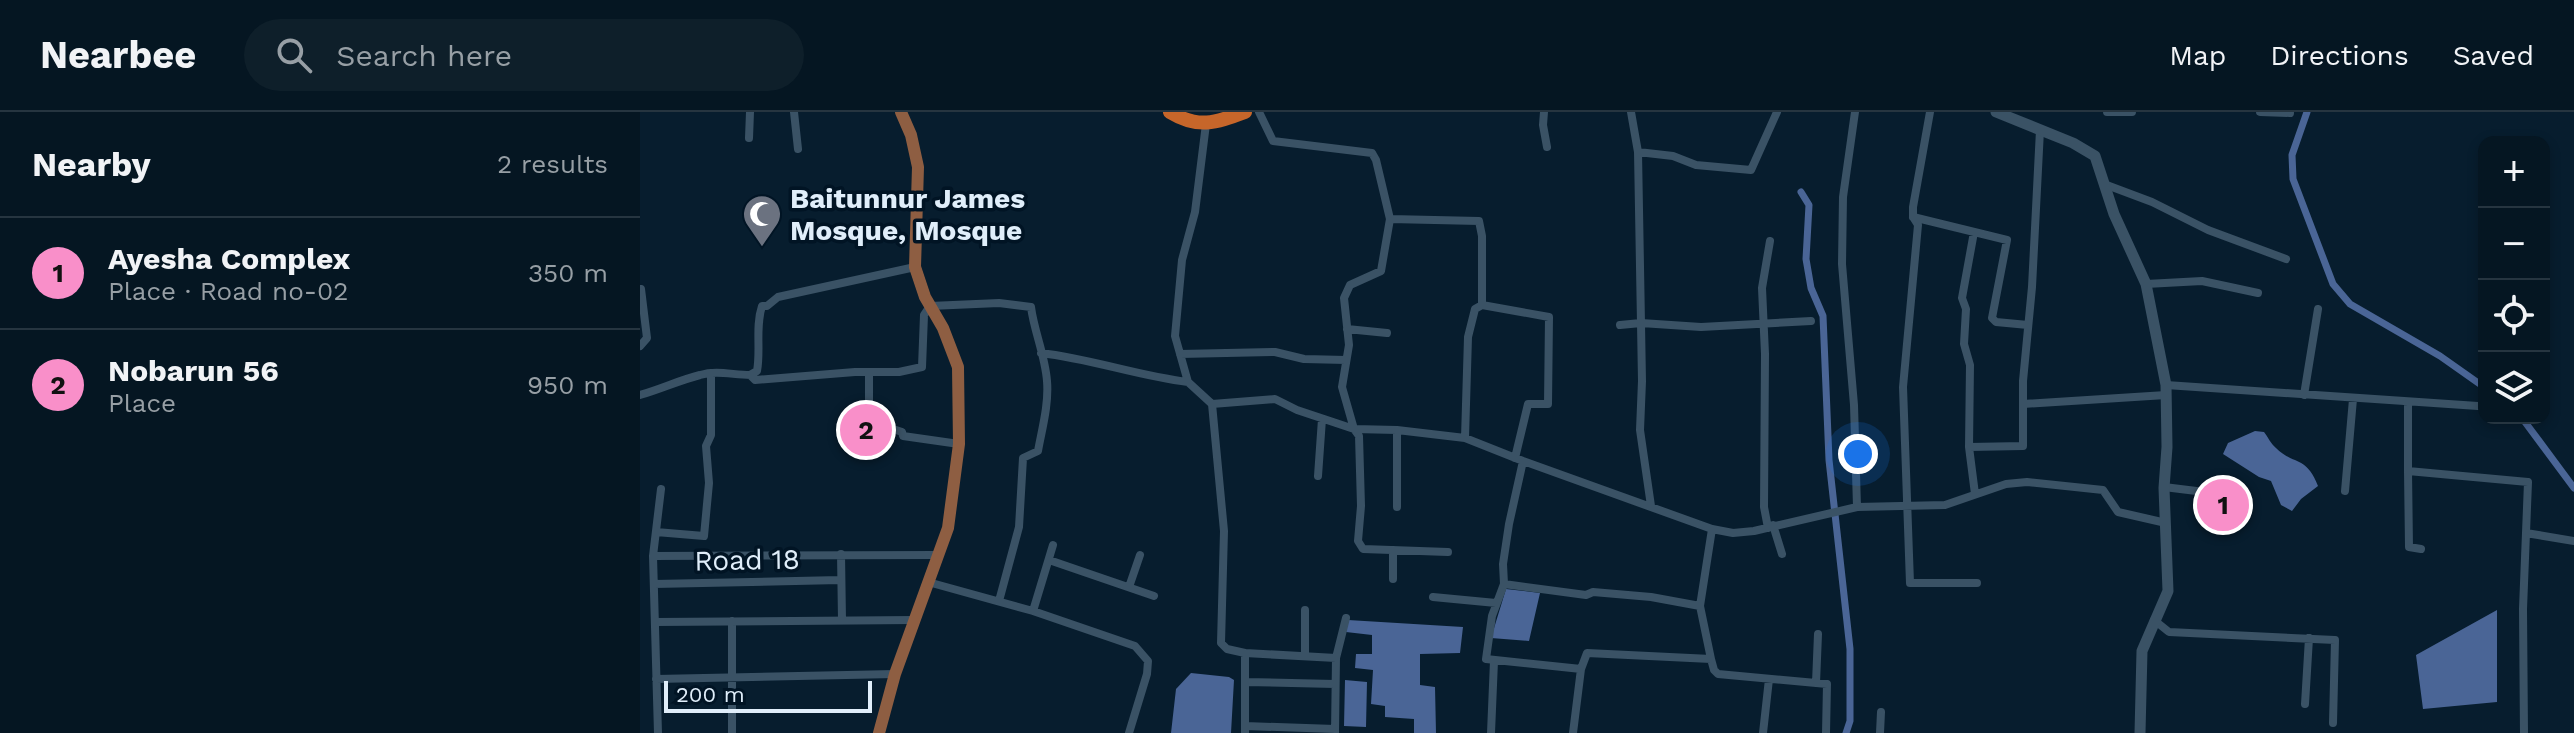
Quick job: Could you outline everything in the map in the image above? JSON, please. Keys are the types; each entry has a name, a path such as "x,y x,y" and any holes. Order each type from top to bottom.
{"highway":[{"path":"1170,112 1182,119 1206,124 1245,112"}],"main road":[{"path":"879,733 895,674 948,528 959,444 958,367 915,267 918,167 911,135 901,112"}],"street":[{"path":"749,138 750,112"},
{"path":"794,112 798,149"},
{"path":"1259,112 1273,141 1372,153 1376,160 1390,219 1381,271 1350,285 1344,298 1349,345 1342,387 1354,429 1359,436 1361,506 1358,541 1363,549 1448,552"},
{"path":"1544,112 1547,147"},
{"path":"1631,112 1638,152 1640,430 1651,506"},
{"path":"1638,152 1673,156 1696,165 1751,170 1777,112"},
{"path":"1855,112 1843,197 1842,264 1854,405 1857,507"},
{"path":"1930,112 1913,217 1918,225 1903,387 1910,583 1977,583"},
{"path":"1996,112 2073,143 2095,156 2114,214 2146,284 2166,390 2164,487 2168,591 2142,651 2140,733"},
{"path":"2107,112 2132,112"},
{"path":"2260,112 2290,113"},
{"path":"1206,124 1195,212 1182,260 1175,336 1188,382 1212,404 1224,531 1221,643 1227,649 1245,653 1336,658"},
{"path":"1969,447 2022,446 2040,130"},
{"path":"2104,184 2152,202 2208,230 2286,259"},
{"path":"1913,217 2004,238 2007,242 1993,321 2028,325"},
{"path":"1390,219 1479,221 1482,236 1482,305"},
{"path":"1974,232 1962,298 1966,309 1964,344 1970,365 1969,447 1975,494"},
{"path":"1770,241 1762,288 1764,507 1782,554"},
{"path":"640,395 711,373 750,375 757,371 762,306 778,297 915,267"},
{"path":"2146,284 2202,281 2258,293"},
{"path":"640,346 647,338 641,289"},
{"path":"750,375 755,380 899,372 922,367 924,315 930,306 999,303 1031,307 1048,384 1038,451 1023,458 1020,518 999,601"},
{"path":"1465,438 1468,337 1475,309 1482,305 1549,317 1548,404 1528,404 1503,564 1504,584 1496,603 1486,659 1581,669"},
{"path":"2304,395 2318,309"},
{"path":"1620,325 1641,323 1701,327 1811,321"},
{"path":"1347,329 1387,333"},
{"path":"1180,354 1260,351 1304,359 1346,360"},
{"path":"1041,353 1088,359 1131,370 1145,377 1188,382"},
{"path":"869,372 869,421 902,432 903,436 959,444"},
{"path":"656,532 704,536 709,483 706,446 711,435 711,373"},
{"path":"2023,404 2166,390 2478,406"},
{"path":"1212,404 1275,399 1354,429 1397,430 1465,438 1712,529 1733,533 1857,507 1945,505 2017,483 2103,490 2118,512 2166,523"},
{"path":"2345,491 2353,399"},
{"path":"2408,402 2409,547 2421,549"},
{"path":"1318,476 1322,419"},
{"path":"1397,430 1397,507"},
{"path":"2408,471 2525,480 2529,487 2524,733"},
{"path":"2164,487 2237,496"},
{"path":"658,733 653,556 661,489"},
{"path":"1712,529 1700,606 1714,670 1718,674 1827,684 1826,733"},
{"path":"2526,533 2574,541"},
{"path":"1033,611 1053,545"},
{"path":"1393,550 1393,579"},
{"path":"841,554 842,620"},
{"path":"653,556 937,555"},
{"path":"1129,587 1140,555"},
{"path":"1049,560 1154,596"},
{"name":"Road 18","path":"654,584 840,580"},
{"path":"928,582 1033,611 1135,646 1143,652 1148,661 1147,674 1129,733"},
{"path":"1504,584 1586,595 1593,592 1651,597 1700,606"},
{"path":"1433,597 1496,603"},
{"path":"1305,610 1305,655"},
{"path":"1245,653 1245,730 1335,731 1336,658 1346,618"},
{"path":"655,622 914,620"},
{"path":"2154,620 2169,632 2335,640 2333,723"},
{"path":"732,621 732,733"},
{"path":"1816,683 1818,634"},
{"path":"2305,704 2309,638"},
{"path":"1573,733 1581,669 1587,653 1711,659"},
{"path":"1491,733 1494,661"},
{"path":"656,679 895,674"},
{"path":"1763,733 1769,679"},
{"path":"1245,682 1335,684"},
{"path":"1880,733 1881,712"}],"water":[{"path":"2255,431 2264,432 2282,454 2304,465 2318,486 2301,499 2292,511 2281,505 2271,481 2223,454 2228,443"},
{"path":"1506,589 1540,593 1529,641 1491,638"},
{"path":"2497,610 2497,702 2423,709 2416,655"},
{"path":"1348,620 1463,627 1460,653 1420,654 1420,685 1435,687 1436,733 1414,733 1414,719 1385,717 1385,706 1371,704 1373,670 1355,668 1356,654 1372,654 1372,635 1346,632"},
{"path":"1191,673 1234,680 1231,733 1171,733 1176,689"},
{"path":"1345,680 1367,682 1366,727 1344,726"}],"waterway":[{"path":"2307,112 2292,155 2293,179 2333,284 2350,304 2440,356 2478,383"},
{"path":"1801,192 1809,205 1806,259 1811,288 1823,316 1829,460 1850,649 1850,721 1846,733"},
{"path":"2526,424 2574,488"}],"place":[{"name":"Baitunnur James Mosque, Mosque","path":"762,248"},
{"name":"Nobarun 56","path":"866,430"},
{"name":"Ayesha Complex","path":"2223,505"}]}
